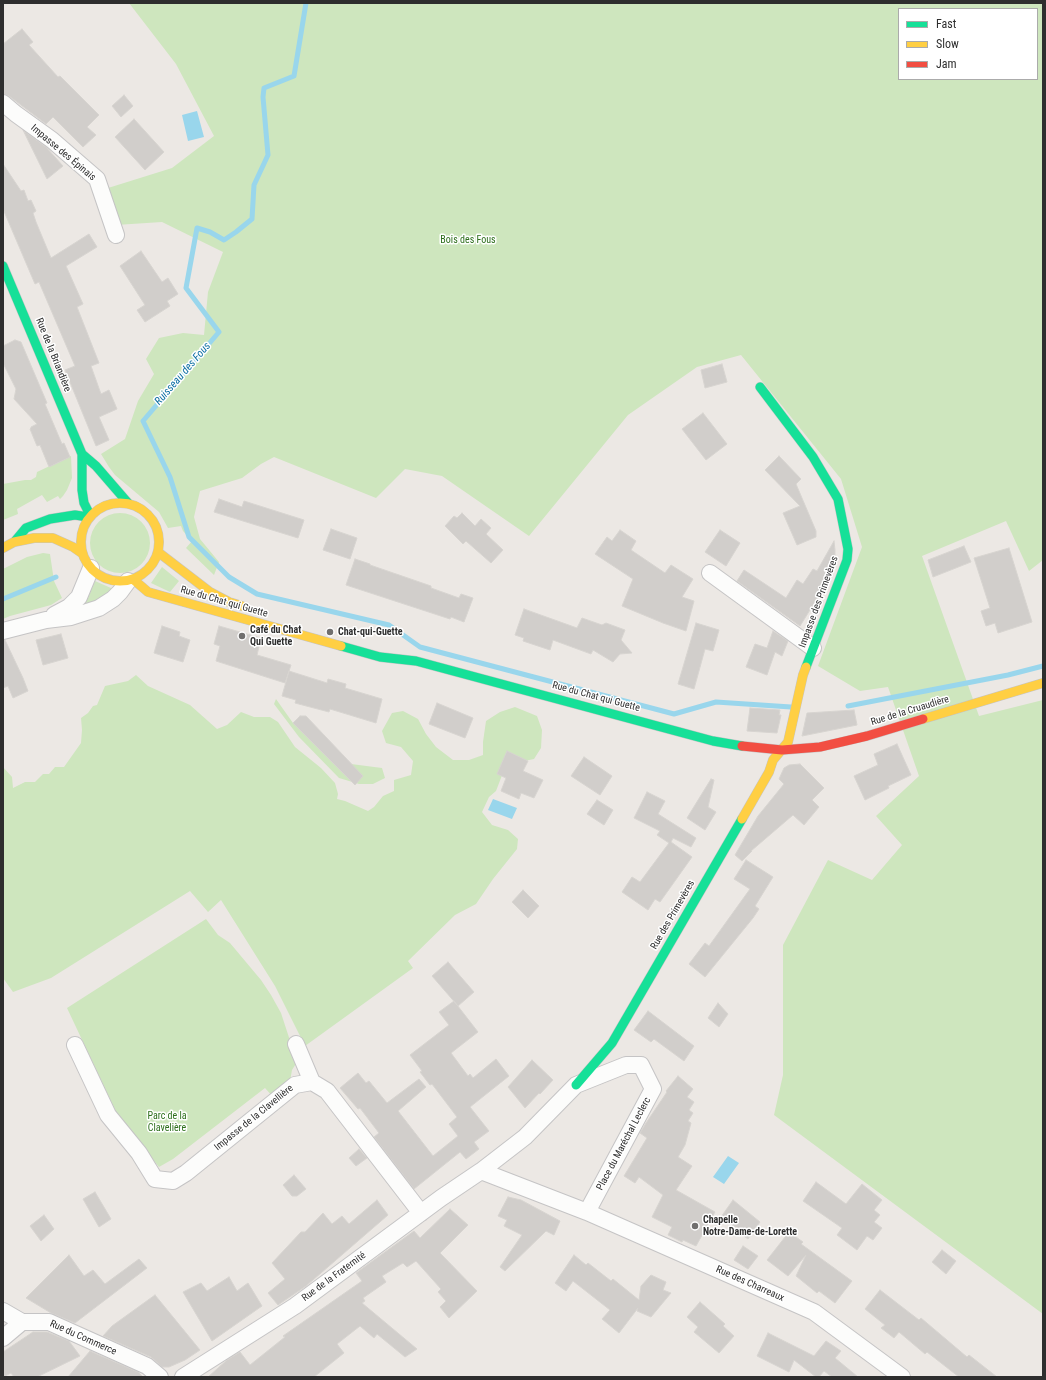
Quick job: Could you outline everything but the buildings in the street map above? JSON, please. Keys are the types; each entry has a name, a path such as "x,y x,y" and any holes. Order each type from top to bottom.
{"main road":[{"name":"Rue de la Briandière","path":"3,266 82,454 82,490 84,503 89,516"},
{"name":"Impasse des Primevères","path":"760,387 813,457 838,499 848,549 847,560 803,675 788,742 782,750"},
{"name":"Rue de la Briandière","path":"82,454 96,466 128,503"},
{"path":"50,519 70,503 82,490"},
{"path":"128,503 140,508 150,516 158,527 160,539 158,552 155,563 148,572 131,580 114,581 102,576 91,568 83,554 80,542 82,529 89,516 103,507 114,504 128,503"},
{"path":"14,542 26,528 50,519 75,515 89,516"},
{"path":"3,548 14,542 34,538 53,538 73,547 83,554"},
{"name":"Rue du Chat qui Guette","path":"158,552 210,592 229,602 251,609"},
{"name":"Rue du Chat qui Guette","path":"131,580 148,592 380,657 405,659"},
{"name":"Rue du Chat qui Guette","path":"338,636 381,648 405,659 677,730 712,741 738,746 782,750"},
{"name":"Rue de la Cruaudière","path":"782,750 820,746 867,736 1043,683"},
{"name":"Rue des Primevères","path":"576,1085 612,1043 769,772 773,760 782,750"}],"street":[{"name":"Impasse des Épinais","path":"3,103 52,140 97,179 116,235"},
{"path":"46,620 69,607 79,597 91,568"},
{"path":"710,573 813,648"},
{"path":"3,631 46,620 71,617 99,608 113,599 131,580"},
{"path":"296,1044 312,1082 327,1091 421,1213"},
{"name":"Impasse de la Clavellière","path":"75,1045 108,1115 139,1153 155,1179 173,1181 186,1173 295,1084 312,1082"},
{"name":"Place du Maréchal Leclerc","path":"481,1171 525,1137 576,1085 626,1065 641,1065 653,1089 587,1212"},
{"path":"481,1171 587,1212"},
{"name":"Rue de la Fraternité","path":"183,1377 295,1306 421,1213 481,1171"},
{"name":"Rue des Charreaux","path":"587,1212 814,1312 902,1377"},
{"path":"3,1310 22,1322 3,1338"},
{"name":"Rue du Commerce","path":"22,1322 49,1322 147,1366 160,1377"}],"green space":[{"name":"Bois des Fous","path":"129,3 1043,3 1043,560 1029,571 1006,521 922,556 979,716 1043,700 1043,1314 774,1115 783,1075 783,945 828,860 872,880 902,845 876,816 919,776 888,687 860,691 818,666 862,547 841,479 741,355 697,367 628,415 529,536 442,476 405,469 376,498 274,457 261,464 242,478 200,491 194,517 200,539 219,562 214,575 186,548 192,541 183,531 181,526 168,528 159,512 115,475 101,454 125,439 138,401 154,374 146,359 159,338 183,333 204,335 208,292 223,252 162,222 116,225 108,188 172,168 214,136 176,64"},
{"path":"71,456 72,478 67,490 60,499 58,496 47,502 42,495 17,509 18,514 3,520 3,484 31,480 36,477 37,472"},
{"path":"114,513 126,513 137,518 145,526 150,537 148,555 137,568 126,573 114,573 103,568 95,560 90,549 90,537 95,526 103,518"},
{"path":"43,553 50,554 54,581 62,598 51,605 3,619 3,569 27,557"},
{"path":"162,567 179,581 170,592 151,583"},
{"path":"95,581 111,588 111,590 99,603 83,605 88,598"},
{"path":"136,675 148,686 190,705 217,729 227,725 241,712 254,717 270,717 278,722 295,747 321,768 335,783 338,794 337,799 368,811 374,807 383,796 394,791 394,780 411,775 413,761 401,747 386,743 382,731 392,713 403,711 418,719 426,734 436,747 453,760 469,760 483,755 486,721 500,712 515,707 537,716 542,730 541,748 534,759 510,764 504,770 496,791 489,797 482,812 492,825 508,830 518,839 517,849 493,879 476,904 455,915 408,961 413,968 305,1046 275,986 221,900 208,912 190,891 51,978 13,992 3,978 3,767 12,777 13,788 25,782 35,782 43,774 49,774 55,767 64,767 81,743 81,718 88,713 93,706 97,705 105,686 128,681"},
{"path":"276,699 293,723 343,773 351,764 382,768 385,778 373,784 359,784 339,778 299,737 274,704"},
{"name":"Parc de la Clavelière","path":"206,919 218,935 230,943 261,980 271,995 281,1013 297,1062 292,1070 290,1081 273,1097 265,1088 173,1159 159,1167 118,1116 67,1008"}],"water":[{"path":"197,111 204,137 188,141 182,115"},
{"path":"493,799 517,808 512,819 488,810"},
{"path":"728,1156 739,1163 724,1184 713,1177"}],"waterway":[{"name":"Ruisseau des Fous","path":"306,3 294,76 264,88 263,97 268,155 254,185 252,219 224,240 210,232 197,228 186,288 219,332 143,421 170,477 189,537 229,577 257,594 389,625 420,647 674,714 716,702 791,707"},
{"path":"3,599 56,577"},
{"path":"848,706 1008,675 1043,666"}],"traffic: fast":[{"path":"3,266 82,454 82,490 84,503 90,515"},
{"path":"760,387 813,457 838,499 848,549 847,560 806,667"},
{"path":"82,454 96,466 128,503"},
{"path":"16,540 26,528 50,519 75,515 88,517"},
{"path":"341,646 380,657 416,661 713,741 742,746"},
{"path":"576,1085 612,1043 742,819"}],"traffic: slow":[{"path":"112,503 128,503 142,509 153,520 159,534 159,542 159,550 153,564 142,575 128,581 112,581 98,575 87,564 81,550 81,534 87,520 98,509 112,503"},
{"path":"3,548 14,542 34,538 53,538 73,547 83,554"},
{"path":"158,552 210,592 229,602 242,606"},
{"path":"134,580 148,592 341,646"},
{"path":"742,819 769,772 773,760 788,742 806,667"},
{"path":"923,719 1043,683"}],"traffic: jam":[{"path":"742,746 782,750 820,747 867,736 923,719"}],"place":[{"name":"Chat-qui-Guette","path":"330,632"},
{"name":"Café du Chat Qui Guette","path":"242,636"},
{"name":"Chapelle Notre-Dame-de-Lorette","path":"695,1226"}]}
